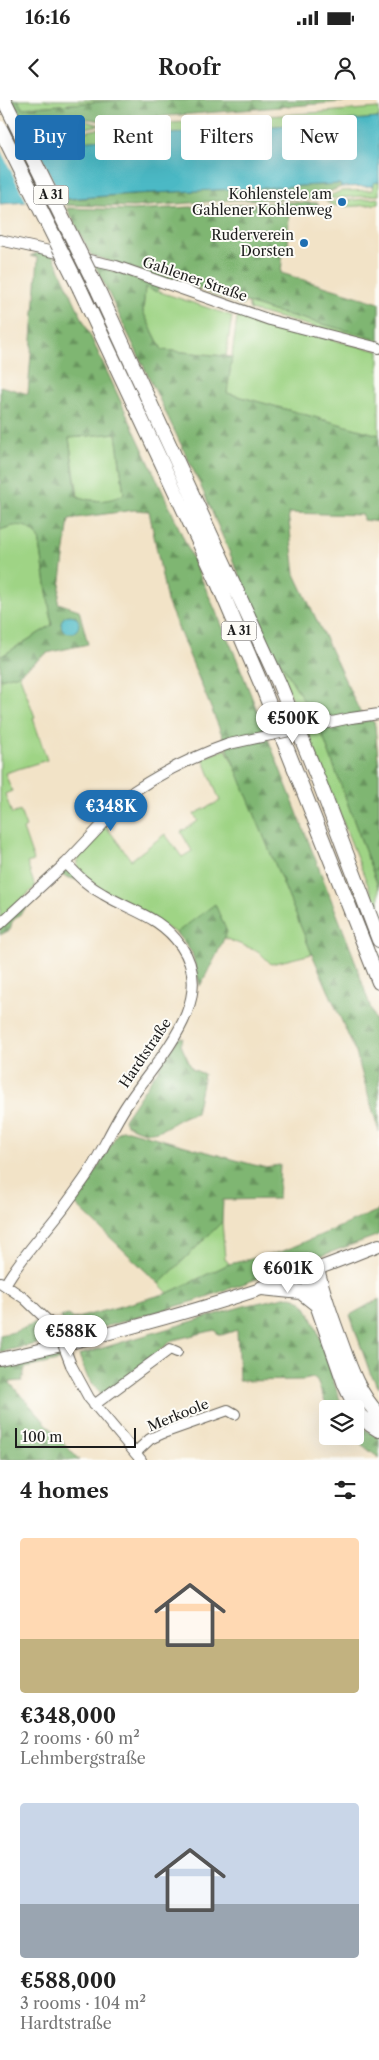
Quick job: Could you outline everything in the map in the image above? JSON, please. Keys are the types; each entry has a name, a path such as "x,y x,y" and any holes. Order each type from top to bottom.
{"highway":[{"name":"A 31","path":"4,100 98,290 279,684 344,846 379,940"},
{"name":"A 31","path":"0,128 80,289 222,593 270,704 379,982"},
{"path":"344,846 366,890 379,922"},
{"path":"312,1271 317,1305 345,1386 360,1416 379,1430"},
{"path":"312,1271 356,1385 367,1403 379,1415"},
{"path":"262,1288 301,1292 317,1305"}],"main road":[{"path":"0,1359 112,1333 262,1288 379,1245"}],"street":[{"name":"Gahlener Straße","path":"0,240 116,266 270,320 379,348"},
{"path":"0,924 66,863 134,791 147,782 229,744 351,718 379,714"},
{"name":"Hardtstraße","path":"66,863 79,877 94,888 149,916 167,930 180,944 189,964 192,986 191,1002 182,1024 162,1058 128,1103 88,1173 56,1219 2,1283 24,1298 52,1325 63,1344 80,1384 94,1405 138,1456"},
{"path":"94,1405 170,1349 177,1352"},
{"name":"Merkoole","path":"138,1456 150,1439 163,1433 228,1410 235,1414"}],"green space":[{"path":"0,100 122,100 0,110"},
{"path":"13,100 18,100 22,108 122,100 368,100 171,116 95,115 95,120 85,119 85,115 21,115"},
{"path":"379,108 379,118 357,120 357,115 282,115"},
{"path":"282,115 282,126 272,126 272,116"},
{"path":"85,121 95,124 95,126 85,128"},
{"path":"181,122 181,134 171,134 171,123"},
{"path":"95,130 95,140 85,141 85,132"},
{"path":"379,182 379,195 323,199 341,191 373,190 372,183"},
{"path":"340,184 341,187 317,199 234,200 133,207 66,205 63,200 132,194"},
{"path":"379,198 379,204 359,206 338,206 326,202"},
{"path":"287,202 318,203 319,208 289,209 288,251 283,251 281,273 379,303 379,339 273,311 164,275 162,279 91,255 67,208 132,210"},
{"path":"40,252 53,255 171,510 236,657 353,955 379,1033 379,1132 356,1053 312,954 167,601 149,511 134,510 69,519 58,603 79,610 88,644 47,653 19,674 0,679 0,657 52,625 39,537 30,529 21,526 12,526 0,530 0,386 28,394 38,258 30,256","holes":["116,433 124,494 113,499 101,501 77,496 69,438"]},
{"path":"95,265 160,286 157,292 145,287 143,312 162,350 232,357 227,393 379,435 379,522 363,520 363,515 288,513 295,574 361,714 317,723 266,637 199,482"},
{"path":"164,275 245,302 242,306 193,287 162,279"},
{"path":"145,287 232,316 226,356 162,350 143,312"},
{"path":"248,303 379,339 379,344 250,310"},
{"path":"239,314 272,328 299,332 379,351 379,435 227,393"},
{"path":"116,433 124,495 101,501 89,500 78,496 69,438"},
{"path":"16,524 31,528 39,537 52,625 0,657 0,530"},
{"path":"266,637 317,723 304,726"},
{"path":"19,674 35,717 33,718 47,760 5,773 12,791 5,794 12,814 20,811 26,827 23,829 34,861 27,863 35,887 0,921 0,679"},
{"path":"370,720 374,722 375,726 379,769 379,889 320,728 353,721 357,723"},
{"path":"320,728 379,889 379,913 307,731"},
{"path":"226,749 238,773 312,954 271,964 258,951 224,938 226,932 176,933 100,890 77,868 79,855 105,825 131,860 165,834 182,857 192,851 181,832 198,821 194,814 220,801 203,758"},
{"path":"67,867 80,881 60,875 12,922 10,930 0,935 0,927"},
{"path":"215,904 227,932 200,986 192,953 176,933"},
{"path":"179,1038 183,1038 181,1045 192,1069 204,1074 196,1113 156,1131 138,1130 126,1124 124,1120"},
{"path":"128,1130 254,1165 265,1167 280,1165 278,1199 223,1200 222,1222 159,1284 74,1203 96,1171 118,1132"},
{"path":"379,1210 379,1235 195,1301 72,1336 60,1317 68,1315 74,1319 168,1293 229,1264 281,1252"},
{"path":"222,1222 225,1258 229,1264 168,1293 159,1284"},
{"path":"284,1297 299,1300 306,1307 312,1319 340,1400 324,1400 317,1381 313,1378 304,1380 239,1381 237,1330 222,1335 218,1334 215,1330 173,1340 102,1396 87,1376 79,1355 244,1306"},
{"path":"379,1299 379,1388 370,1373 350,1315"},
{"path":"42,1321 54,1340 0,1352 0,1335 14,1332"},
{"path":"60,1354 62,1360 25,1368 22,1381 9,1382 79,1460 0,1460 0,1367"},
{"path":"364,1428 379,1438 379,1458 362,1445 364,1445"}],"water":[{"path":"379,118 379,182 373,183 373,186 341,187 340,184 132,194 0,204 0,147 15,146 15,160 85,160 85,140 95,140 95,160 171,160 171,134 181,133 181,160 272,160 272,126 282,125 282,160 357,160 357,120"},
{"path":"70,615 76,618 79,624 76,630 70,633 64,630 61,624 64,618"}],"pier":[{"path":"15,143 15,160 43,160 64,203 28,205 0,149 0,144"}],"place":[{"name":"Kohlenstele am Gahlener Kohlenweg","path":"342,202"},
{"name":"Ruderverein Dorsten","path":"304,243"}]}
